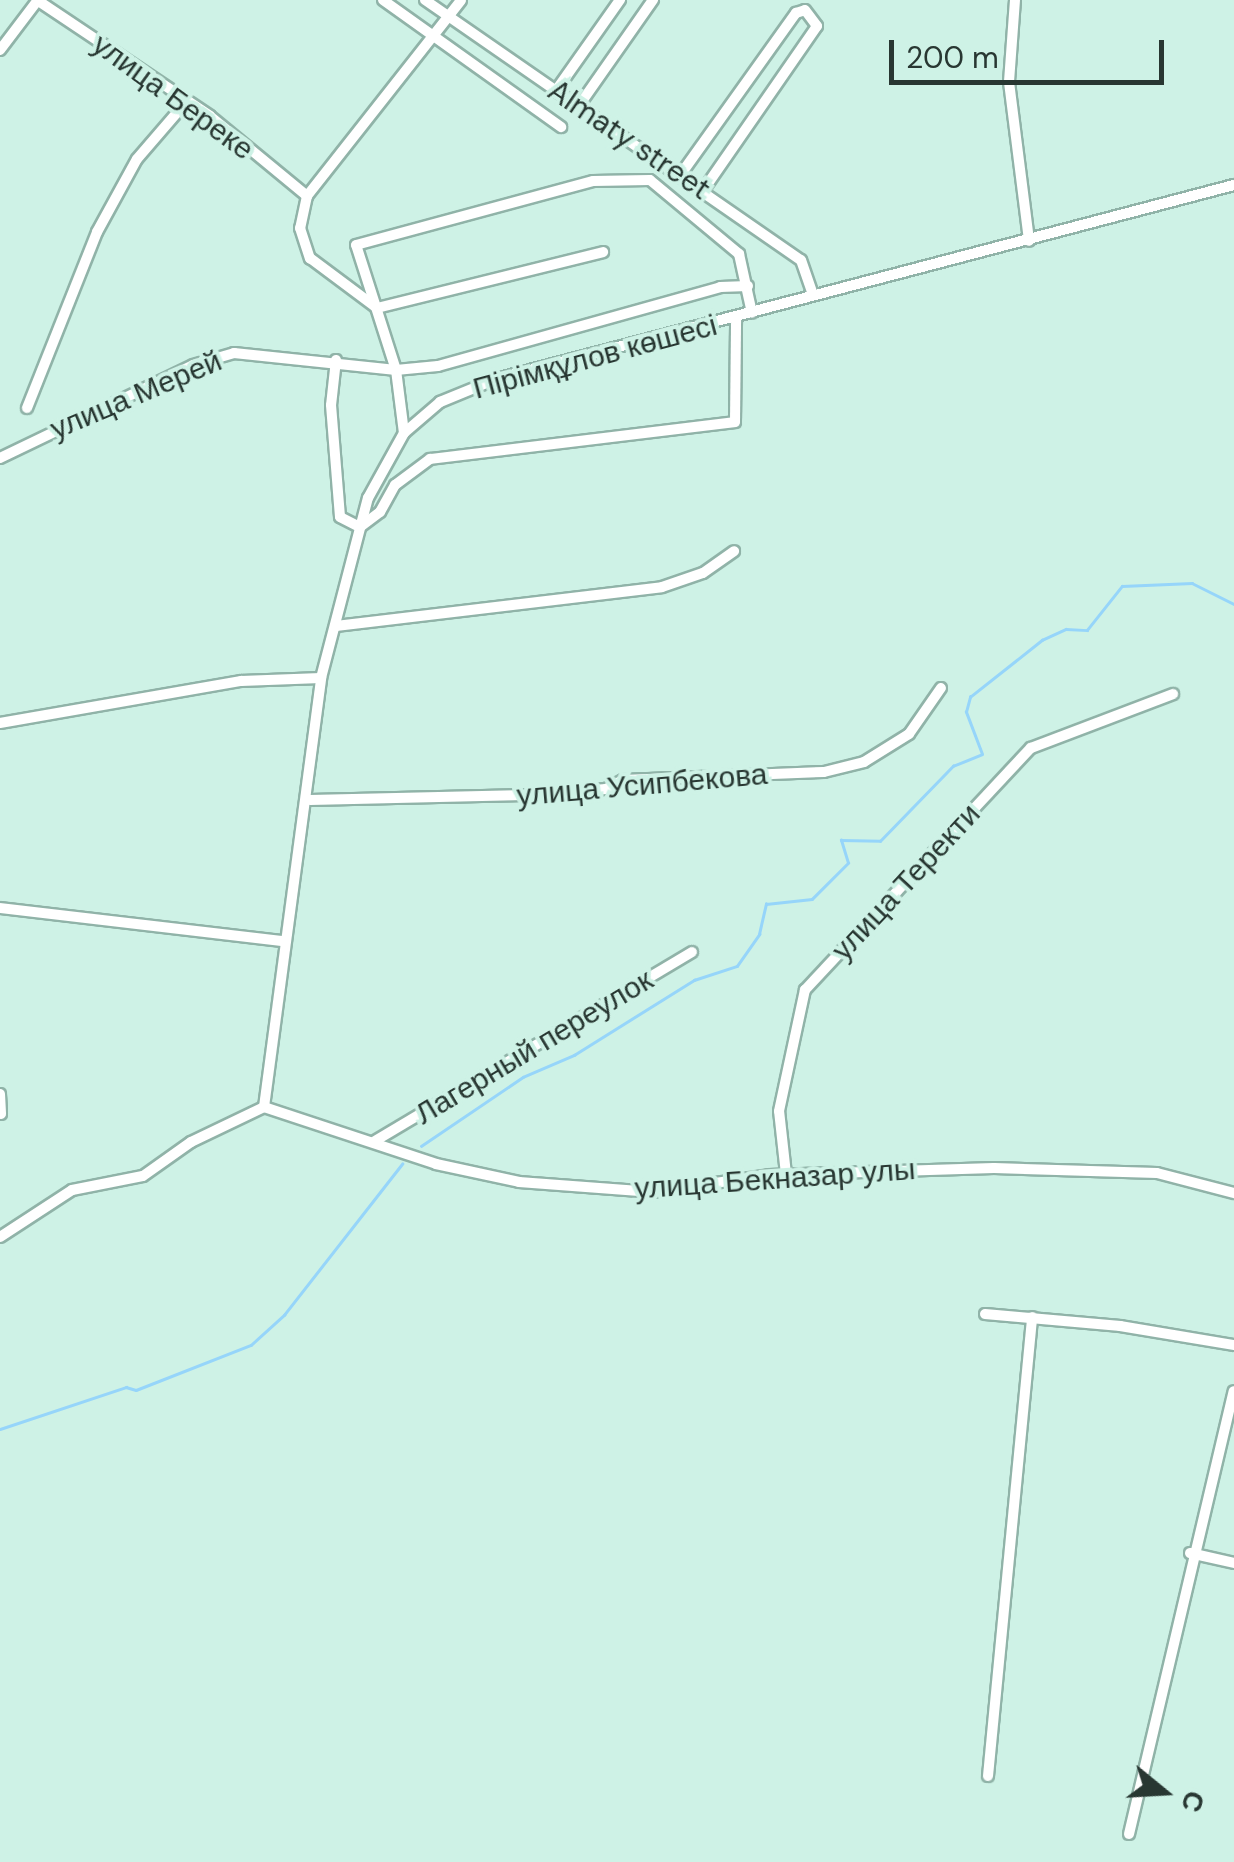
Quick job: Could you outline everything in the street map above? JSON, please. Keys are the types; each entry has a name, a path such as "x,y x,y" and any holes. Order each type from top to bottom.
{"street":[{"path":"0,50 37,0"},
{"name":"улица Береке","path":"37,0 186,102 307,196"},
{"path":"383,0 561,127"},
{"name":"Almaty street","path":"426,0 555,92 704,189 801,260 812,295"},
{"path":"377,308 310,258 300,228 307,196 461,0"},
{"path":"555,92 620,0"},
{"path":"578,107 653,0"},
{"path":"1014,0 1008,82 1029,240"},
{"path":"681,174 796,13 805,10 817,26 704,189"},
{"path":"27,408 97,232 137,159 186,102"},
{"path":"404,433 396,370 356,245 594,182 650,180 739,254 752,313"},
{"name":"Пірімқұлов көшесі","path":"264,1107 283,940 310,800 322,678 360,527 404,433 440,402 496,379 736,319 812,295 1234,184"},
{"path":"377,308 604,252"},
{"name":"улица Мерей","path":"0,458 192,365 234,353 336,360 396,370 438,366 720,287 748,286"},
{"path":"336,360 331,405 340,517 360,527 380,512 395,485 430,459 734,422 736,319"},
{"path":"336,626 662,587 703,573 734,550"},
{"path":"0,723 224,683 322,678"},
{"name":"улица Усипбекова","path":"310,800 536,795 606,789 623,780 824,772 864,762 909,734 941,688"},
{"name":"улица Теректи","path":"786,1174 779,1112 806,990 1031,748 1173,694"},
{"path":"0,908 283,940"},
{"name":"Лагерный переулок","path":"375,1141 692,952"},
{"path":"0,1094 1,1114"},
{"path":"0,1238 72,1190 143,1176 192,1142 264,1107"},
{"name":"улица Бекназар улы","path":"264,1107 519,1182 654,1192 786,1174 900,1168 1139,1172 1234,1193"},
{"path":"984,1314 1234,1345"},
{"path":"988,1776 1032,1318"},
{"path":"1128,1834 1190,1553 1234,1391"},
{"path":"1190,1553 1234,1563"}],"waterway":[{"path":"421,1146 523,1077 574,1055 694,980 737,966 759,934 766,904 812,899 848,863 841,840 880,841 953,766 982,754 966,712 970,697 1042,640 1066,629 1087,630 1122,586 1192,583 1234,604"},
{"path":"0,1429 126,1387 136,1390 251,1345 284,1315 402,1164"}]}
